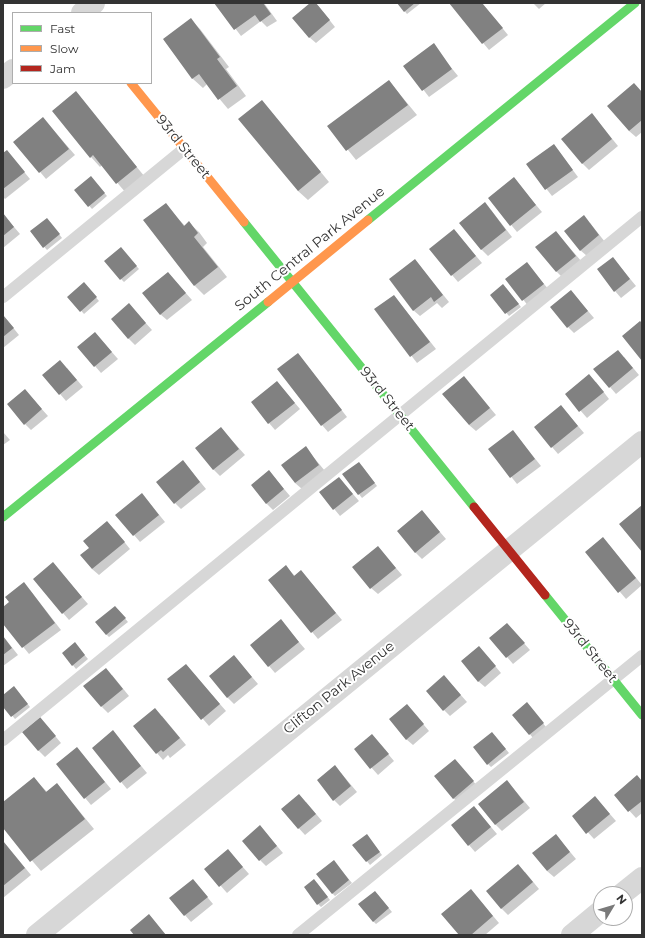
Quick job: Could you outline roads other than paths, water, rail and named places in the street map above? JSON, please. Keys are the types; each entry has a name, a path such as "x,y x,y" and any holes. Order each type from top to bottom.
{"street":[{"path":"67,3 74,12"},
{"path":"83,12 94,3"},
{"name":"South Central Park Avenue","path":"3,517 635,3"},
{"path":"3,78 12,71"},
{"name":"93rd Street","path":"132,84 642,715"},
{"name":"Clifton Park Avenue","path":"36,935 642,442"},
{"path":"632,886 642,878"},
{"path":"572,935 593,918"}],"lane":[{"path":"3,298 184,149"},
{"path":"3,740 642,217"},
{"path":"298,935 642,656"}]}
